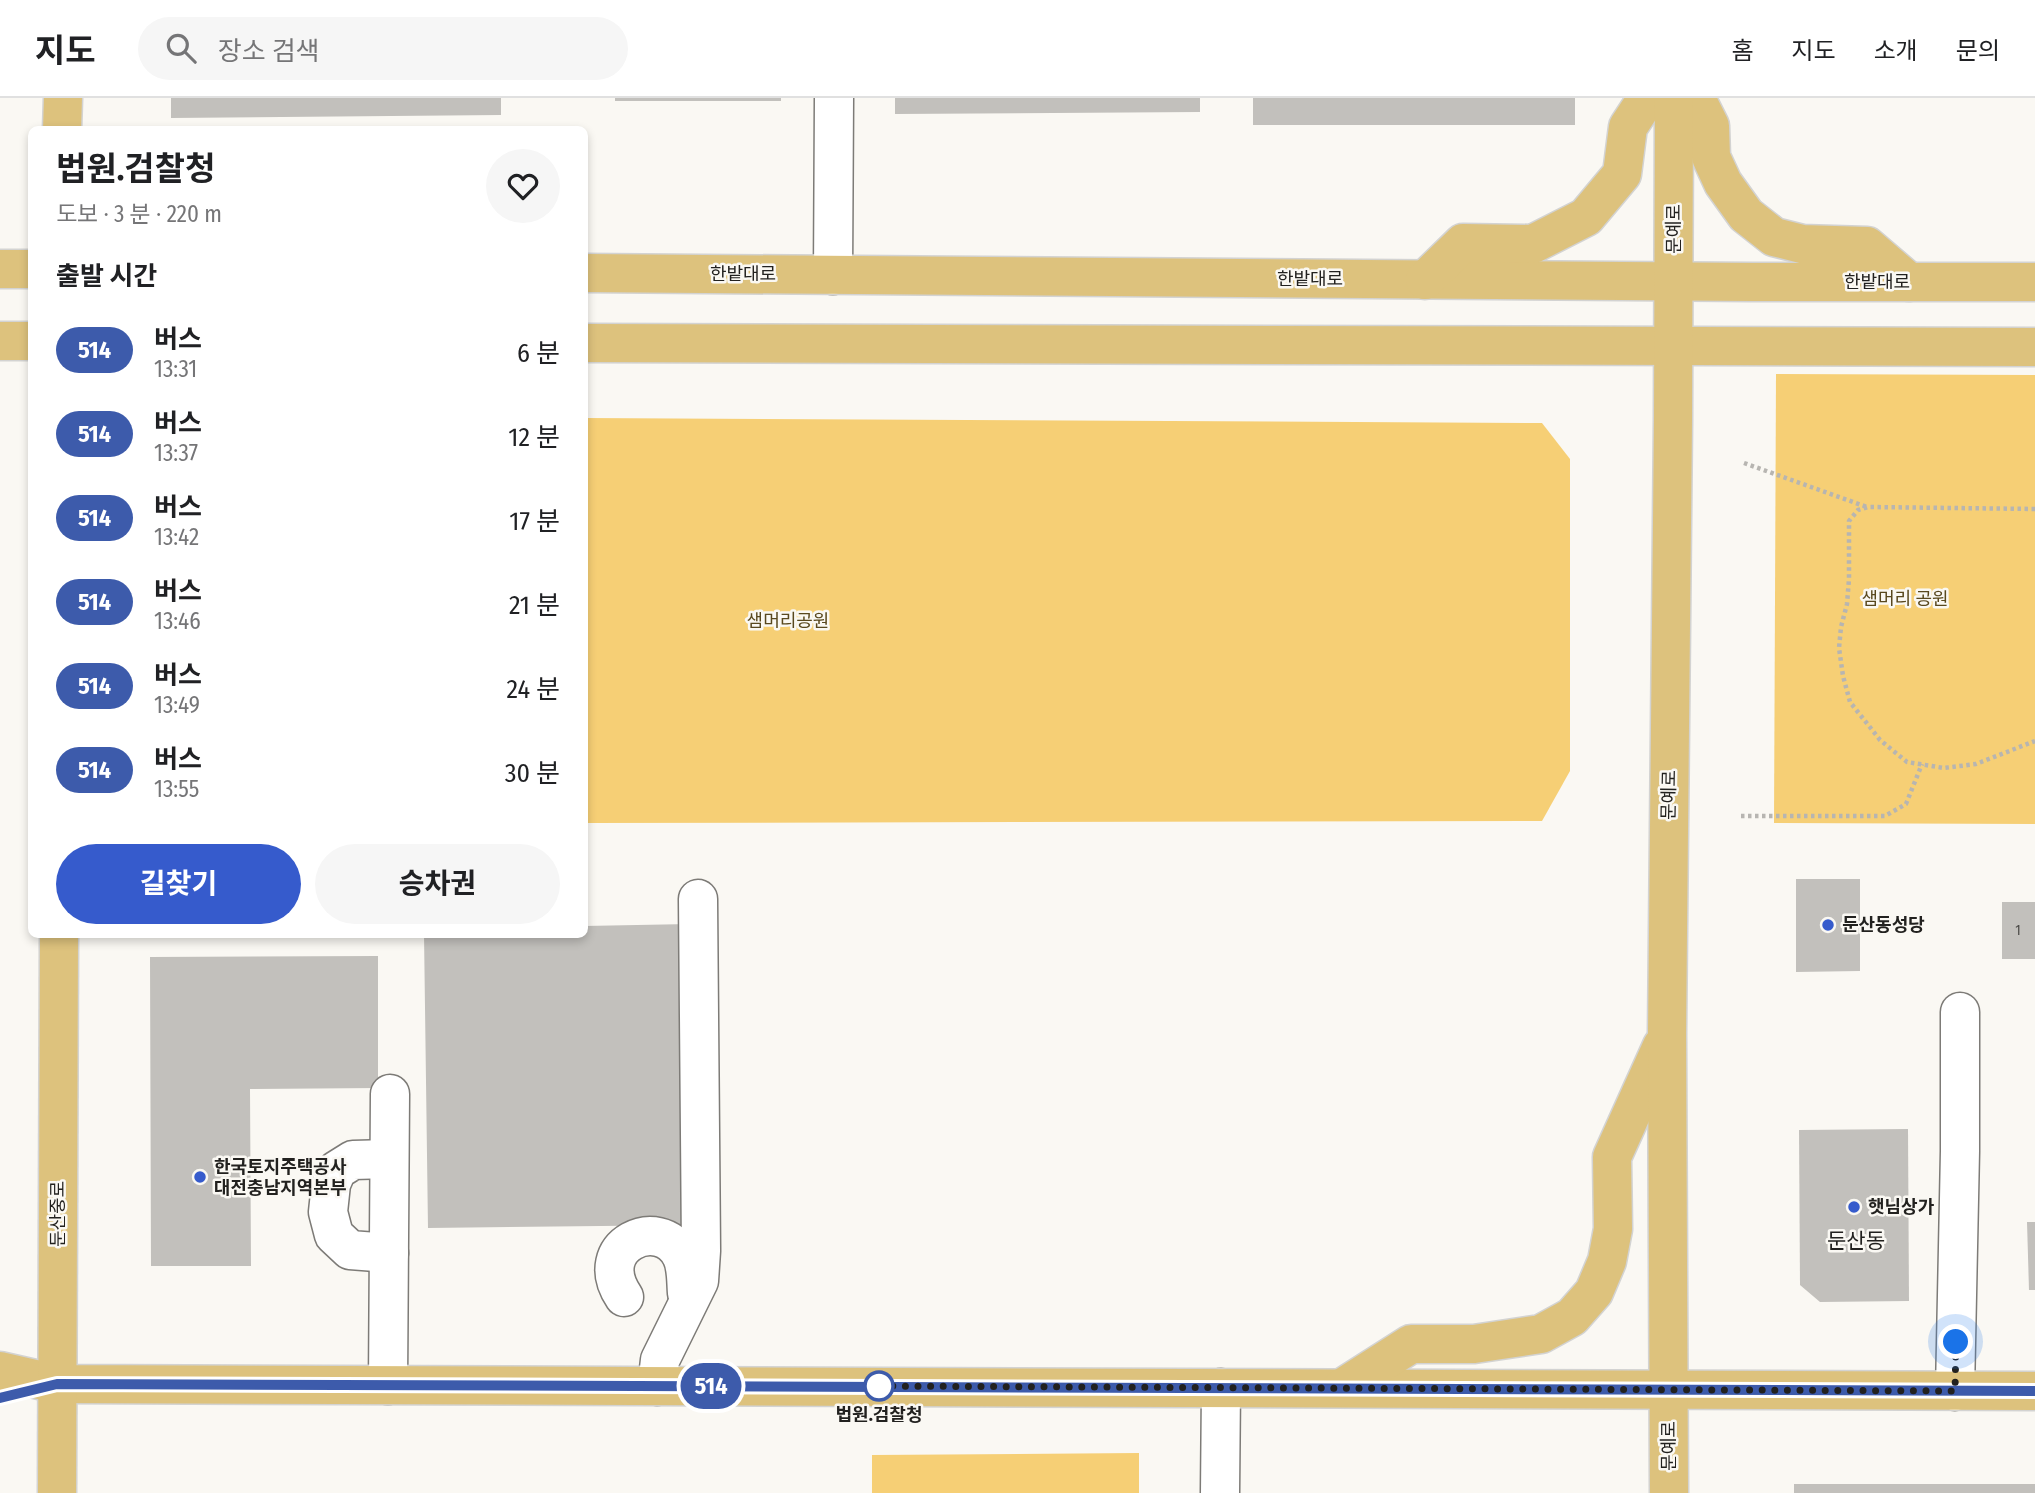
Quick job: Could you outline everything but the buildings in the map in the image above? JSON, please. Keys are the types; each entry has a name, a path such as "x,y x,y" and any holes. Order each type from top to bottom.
{"main road":[{"path":"62,126 63,98"},
{"path":"1425,280 1463,243 1533,244 1586,217 1622,174 1628,127 1647,98"},
{"name":"문예로","path":"1669,1493 1667,1034 1674,98"},
{"path":"1696,98 1710,126 1711,157 1723,183 1746,215 1774,237 1802,244 1867,246 1909,282"},
{"path":"0,268 28,269"},
{"name":"한밭대로","path":"588,273 1673,282 2035,282"},
{"path":"0,341 28,341"},
{"path":"588,343 2035,347"},
{"name":"둔산중로","path":"57,1493 59,938"},
{"path":"1342,1388 1411,1344 1474,1344 1541,1334 1572,1317 1594,1292 1607,1261 1613,1229 1612,1157 1667,1034"},
{"path":"0,1371 57,1384 2035,1391"},
{"path":"0,1398 57,1384"}],"street":[{"path":"833,275 834,98"},
{"path":"657,1386 660,1360 699,1281 698,899"},
{"path":"1955,1391 1960,1013"},
{"path":"388,1385 390,1094"},
{"path":"389,1159 353,1160 337,1170 331,1184 328,1212 334,1235 350,1250 389,1253"},
{"path":"624,1297 617,1288 614,1277 618,1254 634,1239 657,1237 677,1248 683,1258 688,1303"},
{"path":"1220,1493 1221,1388"}],"path":[{"path":"1744,463 1868,507"},
{"path":"2035,509 1868,507 1858,510 1849,521 1849,579 1839,648 1850,702 1880,740 1907,762 1944,768 1976,764 2035,741"},
{"path":"1741,816 1885,816 1906,804 1922,764"}],"green space":[{"name":"샘머리 공원","path":"1776,374 2035,375 2035,824 1774,823"},
{"name":"샘머리공원","path":"588,418 1542,423 1570,459 1570,771 1542,821 588,823"},
{"path":"1139,1453 1139,1493 872,1493 872,1455"}],"bus line":[{"name":"514","path":"0,1398 57,1384 2035,1391"}],"place":[{"name":"둔산동성당","path":"1828,925"},
{"name":"한국토지주택공사 대전충남지역본부","path":"200,1177"},
{"name":"햇님상가","path":"1854,1207"},
{"name":"법원.검찰청","path":"879,1386"}],"district":[{"name":"둔산동","path":"1856,1241"}],"route":[{"path":"879,1386 867,1386 1955,1391 1956,1342"}]}
